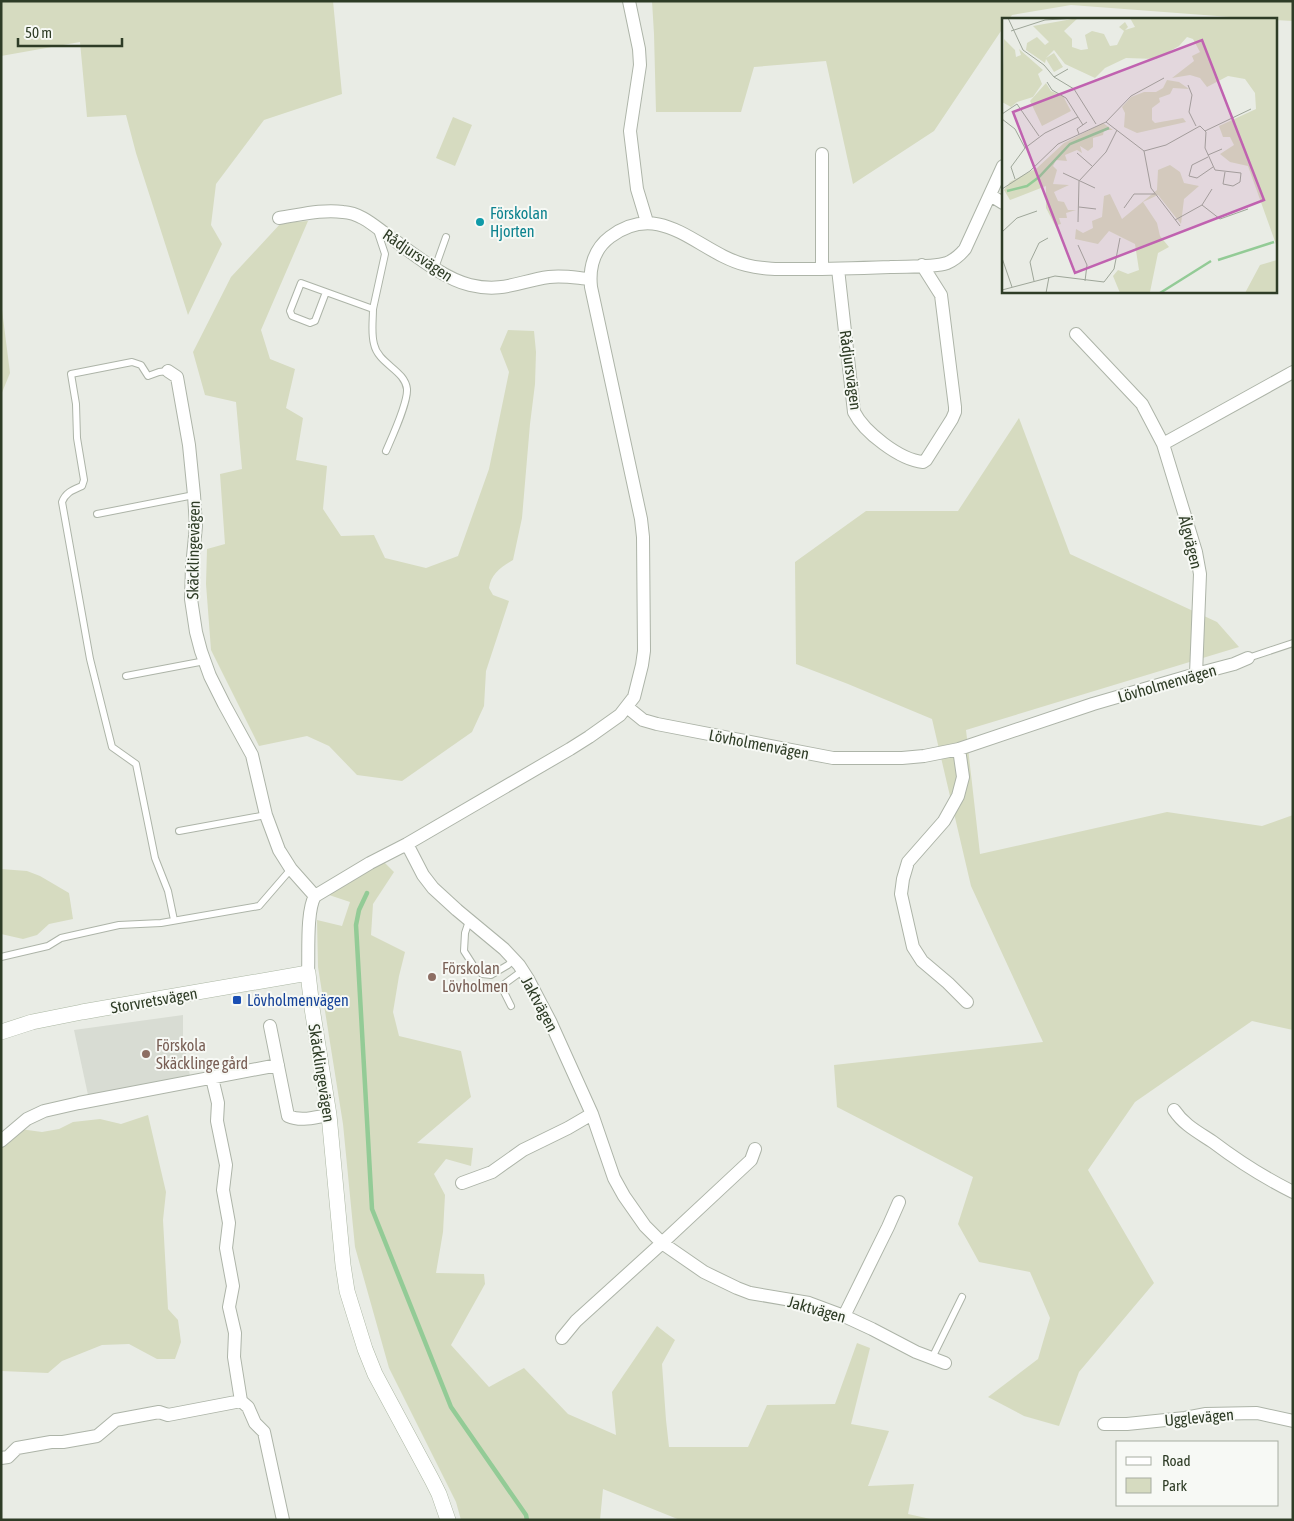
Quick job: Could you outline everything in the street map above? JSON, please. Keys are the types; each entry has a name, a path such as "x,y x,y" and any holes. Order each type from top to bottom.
{"street":[{"path":"629,1 639,49 640,65 630,131 638,189 647,222"},
{"path":"822,154 822,269"},
{"path":"315,896 590,737 620,714 634,697 639,683 644,651 643,537 639,510 590,279 590,272 595,257 602,244 624,228 647,222 670,227 726,258 746,265 769,269 922,266 947,263 962,254 1002,168"},
{"path":"990,194 1002,202"},
{"name":"Rådjursvägen","path":"279,218 319,211 344,212 362,217 454,280 472,286 491,288 511,286 559,276 590,279"},
{"name":"Rådjursvägen","path":"838,268 854,412 859,420 888,448 923,462 952,419 955,407 941,295 922,266"},
{"name":"Älgvägen","path":"1076,334 1142,404 1163,444 1196,552 1200,574 1196,674"},
{"name":"Skäcklingevägen","path":"168,371 177,377 189,445 196,526 191,599 196,632 210,676 252,755 266,815 279,850 291,869 315,896 310,912 308,973 329,1115 347,1291 375,1374 432,1480 448,1520"},
{"path":"1163,444 1293,372"},
{"name":"Lövholmenvägen","path":"627,707 643,720 658,724 833,758 902,758 959,749 1093,704 1234,664 1248,658"},
{"path":"959,749 963,777 958,796 944,822 908,862 901,894 913,947 922,961 967,1002"},
{"name":"Jaktvägen","path":"407,844 423,875 433,888 504,949 514,959 528,979 592,1114 614,1178 645,1226 662,1243 704,1272 737,1288 750,1293 809,1303 844,1316 916,1352 945,1363"},
{"name":"Storvretsvägen","path":"1,1032 32,1022 82,1012 308,973"},
{"path":"270,1026 288,1116 296,1120 303,1120 329,1115"},
{"path":"1,1141 27,1119 44,1111 278,1065"},
{"path":"212,1078 218,1103 217,1121 226,1165 223,1190 229,1223 226,1248 233,1286 229,1307 235,1333 234,1357 241,1401 248,1408 255,1423 264,1432 283,1520"},
{"path":"1174,1110 1181,1120 1230,1154 1274,1183 1293,1192"},
{"path":"462,1183 492,1172 524,1150 592,1114"},
{"path":"562,1338 576,1321 751,1160 755,1148"},
{"path":"844,1316 899,1202"},
{"path":"1,1458 8,1457 17,1448 97,1436 116,1420 159,1412 168,1415 241,1401"},
{"name":"Ugglevägen","path":"1104,1424 1137,1423 1206,1414 1257,1413 1293,1421"}],"lane":[{"path":"376,226 385,254 373,310 374,344 384,361 401,376 407,389 407,396 386,451"},
{"path":"435,268 446,237"},
{"path":"326,292 315,321 310,323 292,316 290,311 301,283 326,292 373,310"},
{"path":"168,371 148,376 140,365 132,362 70,374 76,404 77,438 84,480 82,486 68,492 64,496 62,502 91,661 112,747 136,764 155,858 168,891 174,920"},
{"path":"97,514 194,495"},
{"path":"1248,658 1293,642"},
{"path":"126,676 205,661"},
{"path":"179,831 266,815"},
{"path":"1,957 48,946 61,938 119,925 161,923 259,906 291,869"},
{"path":"470,921 466,933 464,951 472,965 482,974 491,975 514,959"},
{"path":"511,1006 502,988 503,985 522,971"},
{"path":"932,1358 962,1297"}],"shaded area":[{"path":"183,1015 183,1037 190,1076 88,1095 74,1030"}],"green space":[{"path":"1,1 333,1 342,94 264,120 216,184 211,225 222,244 188,315 136,153 126,115 87,117 80,42 1,56"},
{"path":"652,1 1293,1 1293,21 1276,20 1276,18 1244,18 1071,5 1002,18 1002,29 934,131 853,184 826,61 754,67 741,112 656,112"},
{"path":"453,117 472,125 455,166 436,158"},
{"path":"308,221 261,330 270,359 295,369 286,408 303,418 296,460 327,466 323,509 341,536 374,535 385,558 426,568 458,556 489,469 509,372 500,349 508,330 534,331 536,352 535,384 522,518 513,560 497,571 490,583 489,588 493,595 509,601 486,671 484,706 472,732 402,781 357,775 329,746 307,736 259,746 211,650 206,584 207,549 225,544 220,474 242,469 236,402 205,395 193,352 231,277 281,223"},
{"path":"1,302 10,373 1,395"},
{"path":"1019,418 1070,554 1217,622 1239,647 966,730 980,854 1167,812 1262,826 1293,815 1293,1030 1252,1021 1135,1102 1088,1170 1154,1283 1079,1372 1059,1426 1024,1416 988,1397 1038,1359 1050,1318 1030,1272 979,1262 958,1224 973,1177 837,1107 834,1065 1043,1042 971,886 932,719 796,664 795,562 866,511 958,511"},
{"path":"384,862 394,872 373,904 371,935 405,952 393,1012 399,1036 461,1051 471,1097 417,1143 473,1148 471,1166 446,1159 434,1174 445,1195 443,1232 436,1273 484,1274 485,1284 451,1345 489,1387 524,1368 568,1414 616,1435 612,1392 657,1326 675,1340 662,1364 669,1447 748,1447 767,1405 835,1404 857,1343 870,1348 851,1424 889,1431 868,1486 914,1484 908,1514 935,1520 680,1520 603,1489 600,1520 461,1520 456,1502 389,1368 355,1247 343,1124 318,967 317,920 342,926 350,902 326,894"},
{"path":"1,869 27,871 40,876 69,893 73,919 49,924 37,935 23,939 1,934"},
{"path":"148,1115 166,1192 163,1220 168,1309 178,1320 181,1342 175,1359 157,1359 129,1344 102,1345 62,1361 48,1373 1,1371 1,1147 20,1129 42,1132 59,1129 73,1122 100,1119 121,1124"}],"waterway":[{"path":"367,893 359,910 356,925 372,1209 451,1407 526,1515 527,1520"}],"place":[{"name":"Förskolan Hjorten","path":"480,222"},
{"name":"Förskolan Lövholmen","path":"432,977"},
{"name":"Lövholmenvägen","path":"237,1000"},
{"name":"Förskola Skäcklinge gård","path":"146,1054"}]}
